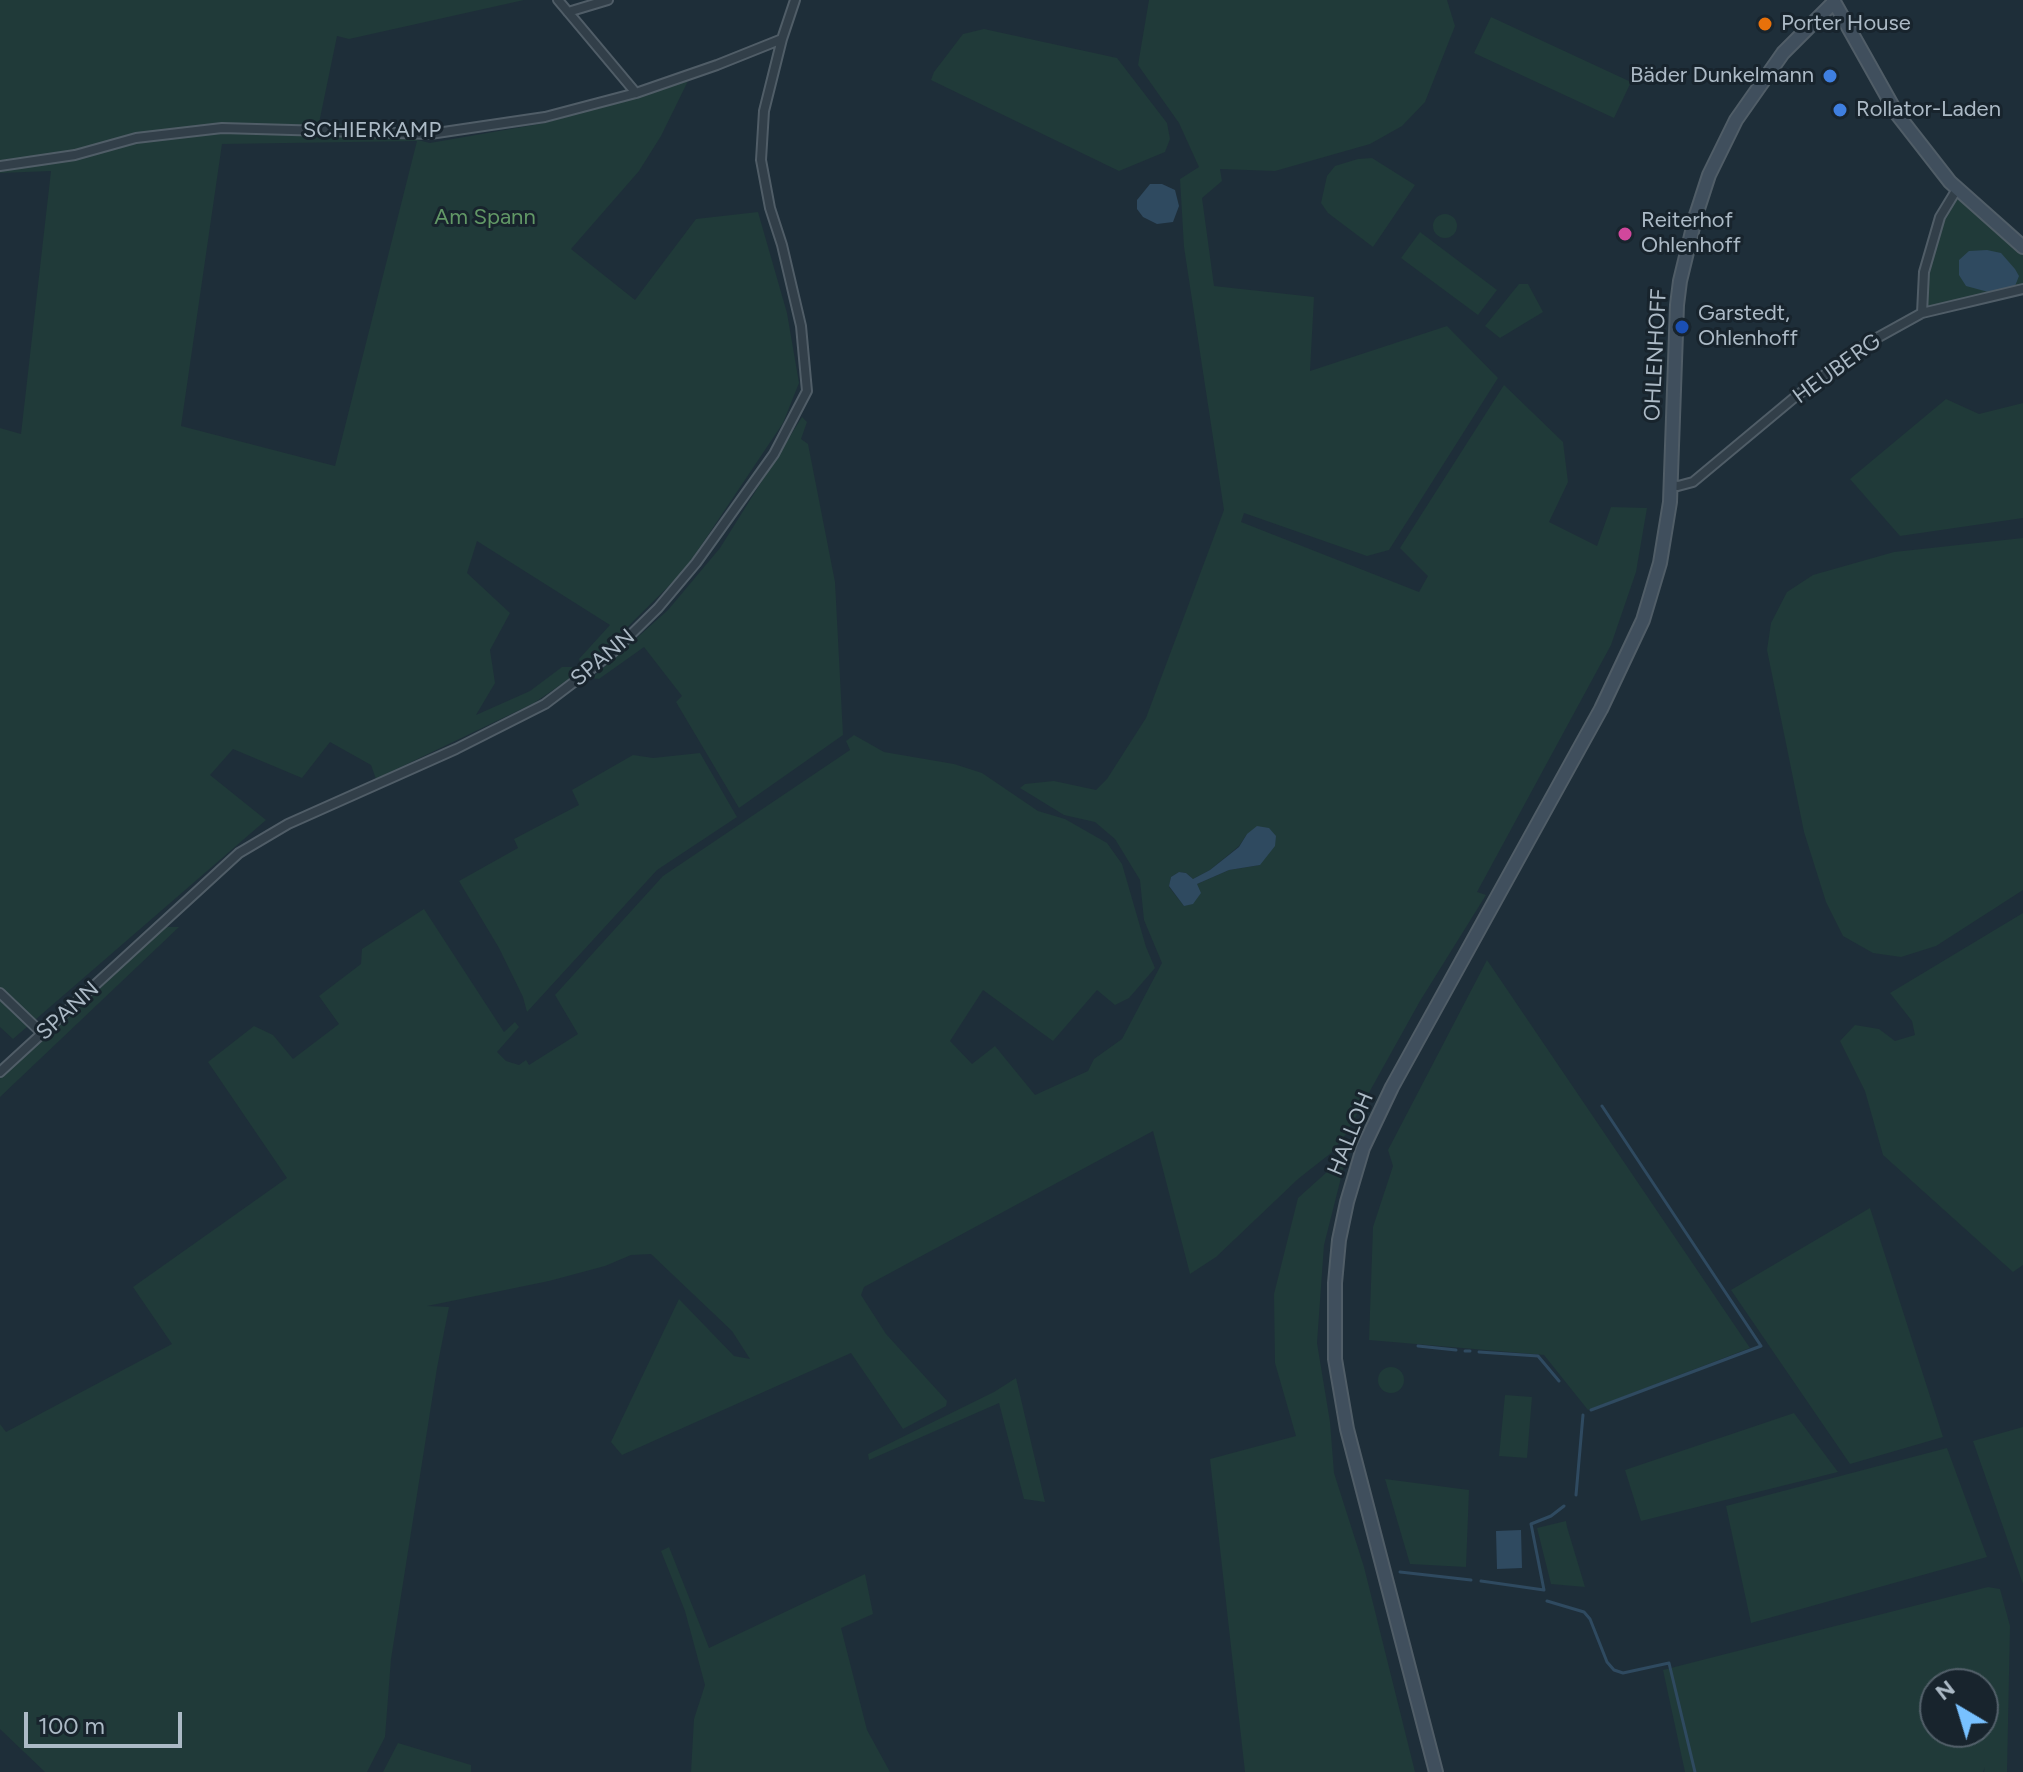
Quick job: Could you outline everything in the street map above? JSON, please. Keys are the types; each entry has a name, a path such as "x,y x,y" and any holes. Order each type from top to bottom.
{"main road":[{"path":"1833,1 1897,114 1957,189 2023,247"},
{"name":"OHLENHOFF","path":"1660,563 1671,485 1674,350 1680,281 1696,215 1709,175 1736,120 1768,72 1833,1"},
{"name":"HALLOH","path":"1436,1772 1344,1415 1334,1333 1339,1240 1357,1168 1381,1109 1621,670 1643,620 1660,563"}],"street":[{"path":"558,0 636,93"},
{"path":"568,12 608,0"},
{"name":"SPANN","path":"0,1072 239,853 288,824 456,749 545,704 611,654 658,608 696,563 774,454 807,391 801,326 770,208 761,160 764,111 795,0"},
{"name":"SCHIERKAMP","path":"0,166 75,155 136,138 222,128 430,134 545,117 636,93 782,39"},
{"path":"1922,313 1924,272 1940,217 1957,189"},
{"name":"HEUBERG","path":"1671,485 1693,482 1795,397 1866,344 1922,313 2023,289"},
{"path":"0,993 43,1034"}],"green space":[{"name":"Am Spann","path":"0,0 524,0 349,39 337,36 319,123 432,129 418,140 430,143 545,123 688,81 661,136 639,171 571,249 635,300 696,219 758,212 787,313 799,383 783,423 684,571 590,664 581,665 579,659 610,625 477,541 467,573 510,613 490,650 495,683 476,715 530,691 562,667 572,667 575,675 534,703 376,779 371,765 330,742 302,778 233,749 210,775 266,820 13,1039 0,1027 0,428 21,434 51,171 0,173","holes":["417,141 335,466 181,426 222,144"]},
{"path":"1149,0 1447,0 1455,26 1425,102 1402,126 1370,144 1275,171 1220,169 1222,181 1202,198 1214,286 1314,297 1310,371 1447,326 1498,378 1389,550 1367,556 1244,513 1241,522 1419,592 1428,576 1400,548 1504,385 1563,442 1568,482 1549,522 1597,546 1611,507 1647,508 1636,572 1611,645 1477,892 1486,895 1420,1001 1346,1134 1331,1153 1298,1179 1216,1257 1190,1274 1153,1131 864,1287 861,1295 886,1334 947,1401 946,1406 903,1429 851,1353 622,1455 611,1442 679,1299 734,1356 750,1359 732,1331 651,1254 631,1255 605,1266 549,1281 427,1306 449,1307 391,1659 385,1737 367,1772 45,1772 0,1729 0,1424 6,1432 172,1344 133,1287 287,1178 208,1062 254,1026 273,1035 293,1059 339,1024 319,996 361,964 362,949 424,909 504,1032 515,1022 519,1027 497,1052 506,1061 519,1065 526,1060 529,1065 578,1034 555,995 663,876 850,750 846,741 854,735 884,752 954,764 982,773 1038,811 1065,819 1107,843 1122,864 1155,968 1129,998 1115,1005 1097,990 1053,1041 983,990 950,1041 972,1064 995,1046 1035,1095 1088,1071 1094,1059 1122,1039 1162,963 1144,920 1140,880 1115,839 1095,822 1064,815 1020,788 1025,784 1054,781 1096,790 1107,779 1146,718 1224,510 1184,247 1180,179 1199,167 1179,123 1138,65","holes":["1247,834 1260,865 1229,870 1197,884 1184,906 1169,887 1171,877 1179,872 1193,879 1210,870 1239,846"]},
{"path":"1491,17 1631,82 1614,118 1474,53"},
{"path":"984,29 1117,58 1167,123 1170,139 1165,152 1119,171 931,80 963,34"},
{"path":"1372,158 1415,185 1373,247 1328,213 1321,203 1327,176 1335,166"},
{"path":"1958,197 2023,253 2023,286 1927,310 1927,275 1943,217"},
{"path":"1445,214 1456,221 1457,226 1450,237 1445,238 1434,231 1433,226 1440,215"},
{"path":"1420,232 1497,290 1478,315 1401,258"},
{"path":"1519,284 1528,284 1543,312 1500,338 1485,326"},
{"path":"1946,399 1979,414 2023,403 2023,518 1900,536 1850,479"},
{"path":"802,417 807,422 801,439 808,444 835,582 843,735 739,808 676,702 682,696 644,647 599,679 592,678 668,610 720,548"},
{"path":"2023,538 2023,890 1936,946 1901,957 1873,953 1843,936 1826,902 1804,832 1767,650 1771,623 1787,592 1813,575 1894,552"},
{"path":"700,753 737,817 657,870 527,1012 499,948 459,881 518,848 514,839 579,805 572,790 633,755 653,758"},
{"path":"2023,913 2023,1265 2013,1272 1883,1155 1865,1091 1840,1041 1855,1025 1879,1029 1895,1041 1915,1035 1912,1021 1890,993"},
{"path":"166,927 179,927 0,1097 0,1078"},
{"path":"1487,960 1750,1348 1588,1410 1544,1355 1369,1340 1373,1227 1393,1166 1388,1150"},
{"path":"1347,1154 1324,1245 1317,1343 1330,1422 1334,1473 1364,1567 1415,1772 1245,1772 1210,1459 1296,1436 1275,1363 1274,1294 1298,1198"},
{"path":"1870,1208 1943,1437 1850,1464 1731,1290"},
{"path":"1391,1367 1400,1371 1404,1380 1400,1389 1391,1393 1382,1389 1378,1380 1382,1371"},
{"path":"1016,1378 1045,1502 1024,1499 999,1403 869,1460 868,1454 994,1392"},
{"path":"1505,1395 1532,1397 1527,1458 1499,1456"},
{"path":"1794,1413 1838,1472 1641,1521 1625,1470"},
{"path":"2023,1427 2023,1584 1973,1441"},
{"path":"1947,1448 1987,1557 1751,1623 1726,1506"},
{"path":"1385,1479 1469,1490 1466,1567 1410,1564"},
{"path":"1566,1521 1585,1587 1551,1584 1537,1528"},
{"path":"669,1547 709,1648 865,1574 873,1614 841,1628 867,1730 890,1772 691,1772 694,1719 705,1685 685,1611 661,1551"},
{"path":"1988,1587 2000,1589 2010,1626 2007,1772 1984,1772 1985,1767 1983,1772 1685,1772 1663,1670"},
{"path":"398,1743 471,1765 471,1772 383,1772"}],"water":[{"path":"1150,184 1162,184 1175,190 1179,206 1173,222 1157,224 1143,217 1137,209 1137,200"},
{"path":"1969,251 2001,253 2015,269 2019,276 2015,286 1992,293 1966,286 1959,275 1959,260"},
{"path":"1257,826 1269,828 1276,836 1275,846 1260,865 1229,870 1197,884 1201,893 1193,904 1184,906 1169,886 1171,877 1179,872 1193,879 1210,870 1239,847"},
{"path":"1521,1530 1522,1568 1497,1569 1496,1531"}],"waterway":[{"path":"1591,1410 1761,1346 1602,1106"},
{"path":"1418,1346 1456,1350"},
{"path":"1465,1351 1470,1351"},
{"path":"1479,1352 1538,1356 1559,1381"},
{"path":"1576,1495 1583,1415"},
{"path":"1481,1581 1544,1590 1531,1524 1551,1516 1564,1506"},
{"path":"1400,1572 1471,1580"},
{"path":"1547,1601 1584,1612 1590,1619 1607,1662 1614,1670 1623,1673 1669,1663 1695,1772"}],"place":[{"name":"Porter House","path":"1765,24"},
{"name":"Bäder Dunkelmann","path":"1830,76"},
{"name":"Rollator-Laden","path":"1840,110"},
{"name":"Reiterhof Ohlenhoff","path":"1625,234"},
{"name":"Garstedt, Ohlenhoff","path":"1682,327"}]}
